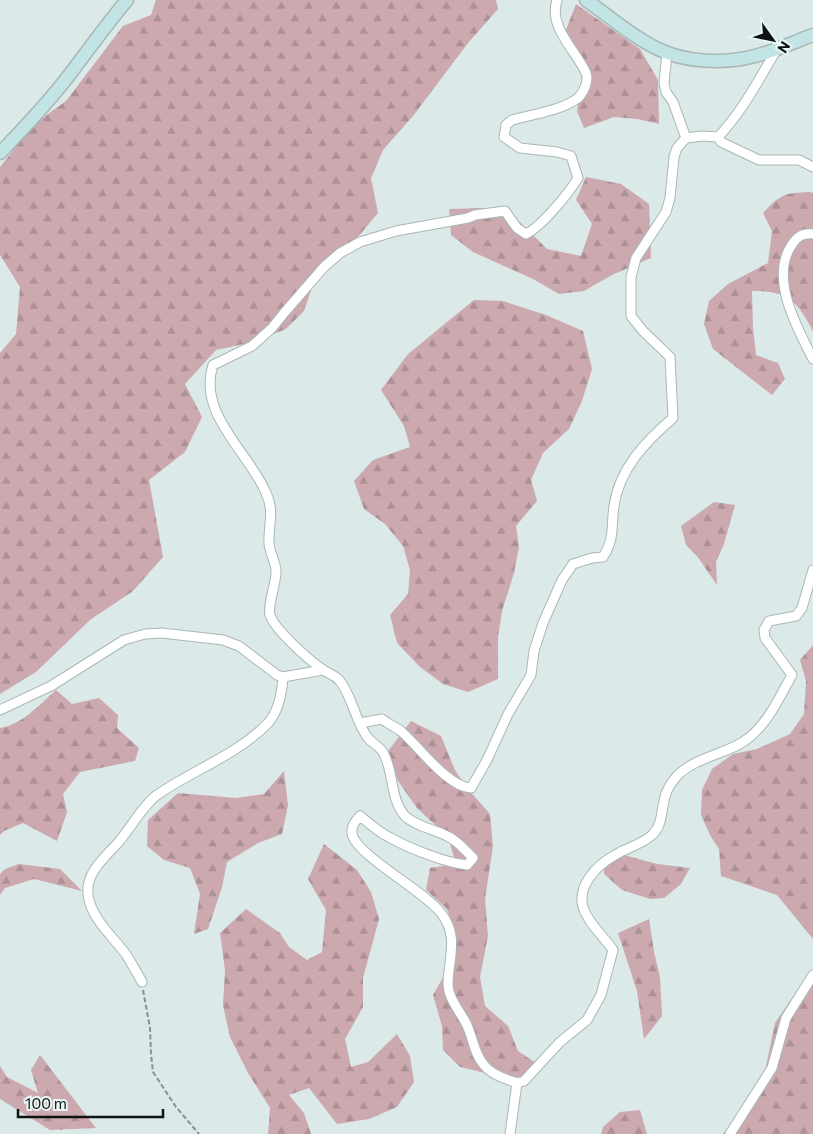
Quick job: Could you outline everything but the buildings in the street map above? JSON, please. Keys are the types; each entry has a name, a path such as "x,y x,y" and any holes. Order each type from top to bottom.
{"street":[{"path":"0,153 21,132 69,75 93,41 127,0"},
{"path":"557,0 557,19 562,36 587,75 587,84 578,97 564,105 512,120 506,125 504,137 520,148 557,152 571,156 578,178 568,194 534,230 526,234 518,228 505,211 396,231 360,242 340,253 324,267 272,328 252,346 213,365 210,375 211,400 220,420 262,482 270,500 272,514 269,545 276,570 269,614 279,630 323,670 333,674 340,681 350,696 360,723 369,739 384,752 391,771 398,805 406,816 424,828 448,836 456,841 473,858 467,865 457,864 406,846 388,837 360,816 354,822 352,832 359,848 428,900 442,913 451,935 453,950 448,984 451,996 467,1025 477,1054 484,1065 493,1073 517,1084 524,1081 560,1042 587,1020 601,995 613,950 583,908 583,891 588,878 597,868 614,855 642,842 652,835 660,823 665,795 677,776 692,765 744,741 760,729 792,676 765,638 764,630 769,620 796,616 802,608 813,570"},
{"path":"586,0 647,43 667,53 684,57 705,60 727,60 753,56 813,35"},
{"path":"718,137 748,100 777,49"},
{"path":"667,53 664,62 666,92 673,102 686,138"},
{"path":"360,723 382,719 401,732 448,778 463,788 471,788 487,760 508,714 531,675 534,651 543,623 562,580 573,564 592,558 603,557 611,546 614,504 625,472 642,447 673,418 670,357 643,331 631,316 631,277 636,258 666,212 670,198 674,156 677,148 686,138 718,137"},
{"path":"718,137 721,142 729,147 759,160 799,160 813,167"},
{"path":"813,234 806,233 797,236 786,255 783,272 793,322 813,359"},
{"path":"0,710 51,686 124,640 145,634 162,633 223,640 239,646 276,675 283,677 323,670"},
{"path":"142,982 126,954 95,915 89,899 88,881 96,866 122,838 155,796 244,743 269,722 277,707 283,677"},
{"path":"730,1134 772,1068 786,1018 813,975"},
{"path":"510,1134 517,1084"}],"path":[{"path":"142,982 150,1028 153,1072 176,1107 199,1134"}],"green space":[{"path":"156,0 496,0 498,9 468,43 413,116 383,150 371,178 378,213 357,238 330,259 315,279 304,311 286,329 253,342 216,350 185,384 202,417 185,452 149,480 163,557 133,591 90,620 36,672 0,694 0,353 16,334 20,287 0,255 0,167 33,125 66,101 123,26 151,15"},
{"path":"576,4 640,49 658,80 659,124 637,119 614,117 584,128 577,111 583,70 562,40"},
{"path":"586,177 621,184 649,204 651,258 612,275 584,291 559,294 533,279 473,252 451,235 449,209 488,208 520,222 547,249 581,256 592,224 576,200"},
{"path":"813,193 813,331 790,299 775,293 752,291 756,355 778,363 785,379 772,395 713,349 704,324 709,301 728,284 768,263 772,231 763,213 779,198 788,194"},
{"path":"474,300 503,301 546,315 583,331 592,369 582,401 569,429 543,453 531,480 537,501 516,526 519,547 514,573 502,611 498,637 498,679 468,692 443,684 420,667 397,643 390,615 408,594 410,570 403,546 385,524 364,509 354,481 373,460 410,447 404,426 381,390 408,354"},
{"path":"714,502 735,505 724,544 716,562 717,585 697,556 686,545 681,526"},
{"path":"813,645 813,939 777,895 721,876 719,849 701,815 702,790 712,769 733,754 757,749 790,734 804,714 806,681 800,660"},
{"path":"56,690 72,704 99,698 118,715 117,728 139,748 135,761 80,772 63,794 67,812 57,841 23,823 4,831 0,835 0,728 16,723"},
{"path":"411,721 441,736 455,770 467,788 490,814 493,846 485,899 488,936 480,977 485,1006 508,1026 518,1051 536,1063 523,1080 505,1083 485,1073 460,1067 443,1050 442,1026 433,995 445,974 457,939 447,909 426,890 430,868 456,864 448,837 417,808 398,781 388,751"},
{"path":"284,771 288,805 282,834 258,843 227,862 222,887 208,929 194,934 200,894 190,868 164,860 147,846 148,820 178,793 236,798 264,794"},
{"path":"324,844 357,870 371,892 379,919 363,978 363,1007 345,1039 351,1067 368,1062 397,1034 410,1056 414,1082 397,1107 369,1119 337,1124 309,1088 289,1095 304,1113 311,1134 268,1134 270,1108 248,1073 230,1037 223,1005 225,970 220,933 246,909 280,933 289,947 307,960 322,952 326,910 308,879"},
{"path":"624,855 657,864 690,868 681,884 664,898 650,899 622,890 604,874 604,861"},
{"path":"19,864 60,869 82,891 34,879 5,888 0,895 0,874 5,869"},
{"path":"649,919 660,977 662,1016 644,1039 637,991 618,933"},
{"path":"813,974 813,1134 723,1134 738,1116 765,1071 775,1023 792,998"},
{"path":"40,1055 96,1128 50,1130 0,1099 0,1066 7,1077 38,1093 31,1070"},
{"path":"640,1110 647,1134 601,1134 603,1127 620,1112"}]}
